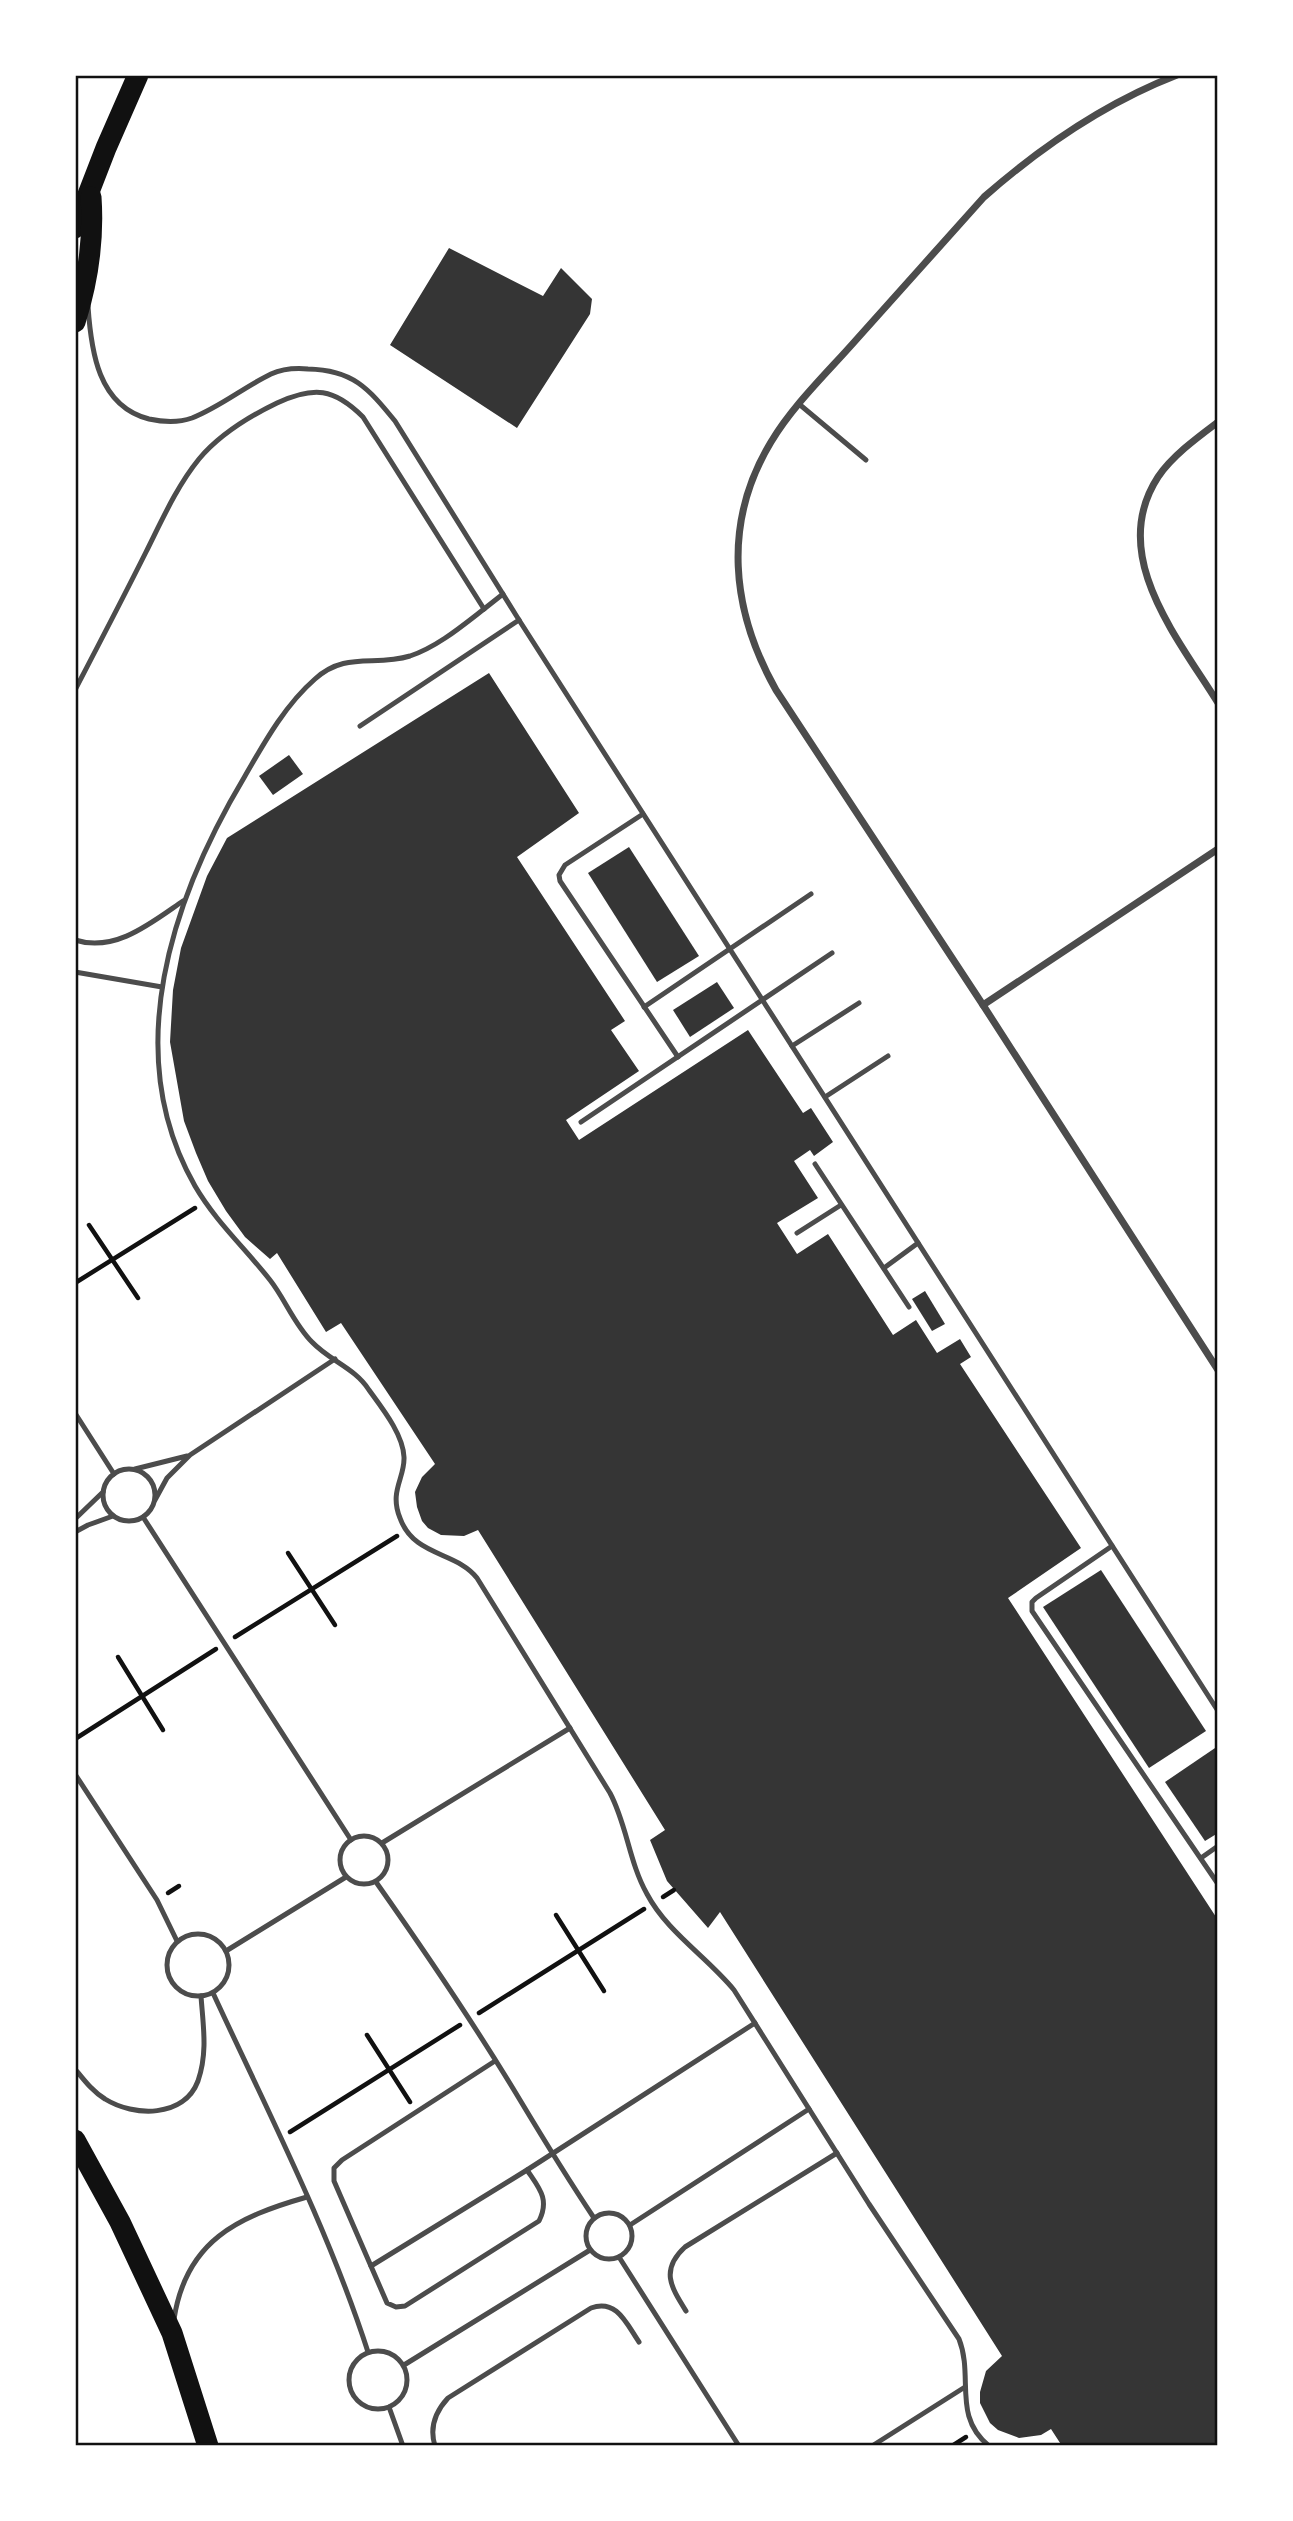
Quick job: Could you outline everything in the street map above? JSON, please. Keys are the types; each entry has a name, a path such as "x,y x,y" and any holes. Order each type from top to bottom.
{"highway":[{"path":"75,228 138,75"},
{"path":"75,322 88,275 92,231 91,187"},
{"path":"75,2140 120,2222 172,2333 208,2446"}],"street":[{"path":"1177,75 1126,97 1088,118 1016,169 984,197 799,404 771,442 760,463 744,508 738,578 749,632 760,662 776,690 1218,1370"},
{"path":"1218,422 1159,475 1145,507 1141,541 1151,591 1218,703"},
{"path":"983,1005 1218,849"}],"lane":[{"path":"88,275 91,336 100,375 111,395 129,411 158,421 189,419 272,374 303,368 335,371 351,377 366,388 395,421 519,620 1218,1711"},
{"path":"75,690 168,509 200,458 239,423 284,400 308,392 325,392 335,396 350,404 363,417 484,609"},
{"path":"799,404 866,460"},
{"path":"503,594 438,642 410,656 358,659 332,665 314,680 278,723 228,805 201,857 184,900 162,988 157,1033 160,1085 166,1113 184,1163 205,1202 230,1236 269,1279 305,1334 324,1353 364,1382 393,1428 402,1447 404,1464 396,1489 396,1504 400,1519 407,1530 432,1552 459,1562 472,1571 617,1807 631,1855 647,1895 664,1917 722,1975 959,2339 966,2363 968,2418 975,2431 989,2446"},
{"path":"360,726 519,620"},
{"path":"643,814 565,866 559,875 563,886 678,1057"},
{"path":"644,1007 811,894"},
{"path":"75,940 92,945 120,939 184,900"},
{"path":"581,1122 832,953"},
{"path":"75,972 162,988"},
{"path":"792,1046 859,1003"},
{"path":"825,1097 888,1056"},
{"path":"815,1164 909,1307"},
{"path":"797,1233 841,1205"},
{"path":"884,1268 918,1243"},
{"path":"103,1492 107,1509 113,1516 128,1521 144,1517 151,1510 167,1478 190,1455 335,1359"},
{"path":"75,1413 114,1474"},
{"path":"75,1518 90,1507 103,1492 106,1481 123,1469 190,1455"},
{"path":"133,1469 151,1480 155,1489 155,1500"},
{"path":"75,1532 113,1516"},
{"path":"144,1517 351,1840"},
{"path":"1112,1546 1035,1598 1031,1607 1218,1884"},
{"path":"382,1843 570,1728"},
{"path":"75,1774 157,1900 177,1941"},
{"path":"361,1836 372,1837 382,1843 388,1864 384,1874 376,1882 355,1883 346,1877 341,1868 340,1857 343,1848 351,1840 361,1836"},
{"path":"1201,1858 1218,1846"},
{"path":"226,1951 346,1877"},
{"path":"376,1882 447,1985 551,2154 594,2218"},
{"path":"196,1934 208,1936 219,1942 226,1951 228,1975 222,1985 212,1993 201,1996 189,1994 178,1988 171,1979 169,1955 177,1941 196,1934"},
{"path":"212,1993 307,2197 357,2318 368,2352"},
{"path":"75,2069 89,2086 106,2100 133,2112 172,2107 184,2100 197,2084 204,2059 201,1996"},
{"path":"371,2266 527,2170 755,2023"},
{"path":"495,2061 342,2160 334,2168 334,2181 387,2303 396,2307 405,2306 539,2221 544,2212 545,2198 527,2170"},
{"path":"630,2225 809,2109"},
{"path":"686,2311 672,2289 671,2266 676,2255 837,2153"},
{"path":"172,2333 181,2285 206,2246 224,2230 250,2216 307,2197"},
{"path":"614,2213 626,2219 630,2225 633,2240 630,2247 619,2257 604,2259 590,2250 586,2242 585,2233 594,2218 600,2214 614,2213"},
{"path":"404,2365 590,2250"},
{"path":"619,2257 739,2446"},
{"path":"435,2446 435,2416 449,2398 591,2308 606,2305 614,2308 639,2342"},
{"path":"376,2350 392,2353 404,2365 406,2390 396,2403 389,2407 380,2409 364,2406 357,2401 348,2386 354,2362 368,2352 376,2350"},
{"path":"872,2446 965,2387"},
{"path":"389,2407 403,2446"}],"path":[{"path":"75,1283 205,1202"},
{"path":"89,1225 138,1298"},
{"path":"75,1740 224,1643 407,1530"},
{"path":"288,1553 335,1625"},
{"path":"118,1657 163,1730"},
{"path":"555,1915 604,1990"},
{"path":"367,2035 416,2112"}],"building":[{"path":"449,248 543,296 561,268 592,299 590,314 517,428 390,345"},
{"path":"489,673 579,813 517,857 625,1021 611,1030 639,1071 566,1120 579,1140 748,1030 803,1113 811,1108 833,1142 814,1156 810,1150 794,1161 818,1198 777,1223 797,1254 828,1234 893,1335 916,1320 937,1353 960,1339 971,1357 960,1364 1081,1548 1008,1598 1218,1920 1218,2446 1062,2446 1051,2429 1041,2435 1019,2438 998,2430 990,2423 980,2403 980,2392 986,2371 1002,2356 720,1912 708,1928 667,1881 650,1840 665,1830 478,1530 464,1536 441,1535 422,1521 415,1492 422,1477 435,1464 341,1323 326,1332 277,1253 270,1259 245,1237 226,1211 208,1181 196,1153 184,1121 170,1042 173,990 181,948 207,876 227,838"},
{"path":"289,755 303,774 273,795 259,776"},
{"path":"629,847 699,956 657,982 588,873"},
{"path":"717,982 734,1008 690,1037 673,1010"},
{"path":"925,1291 945,1324 932,1331 912,1299"},
{"path":"1101,1570 1206,1731 1149,1768 1043,1607"},
{"path":"1218,1746 1218,1833 1205,1841 1165,1782"}]}
